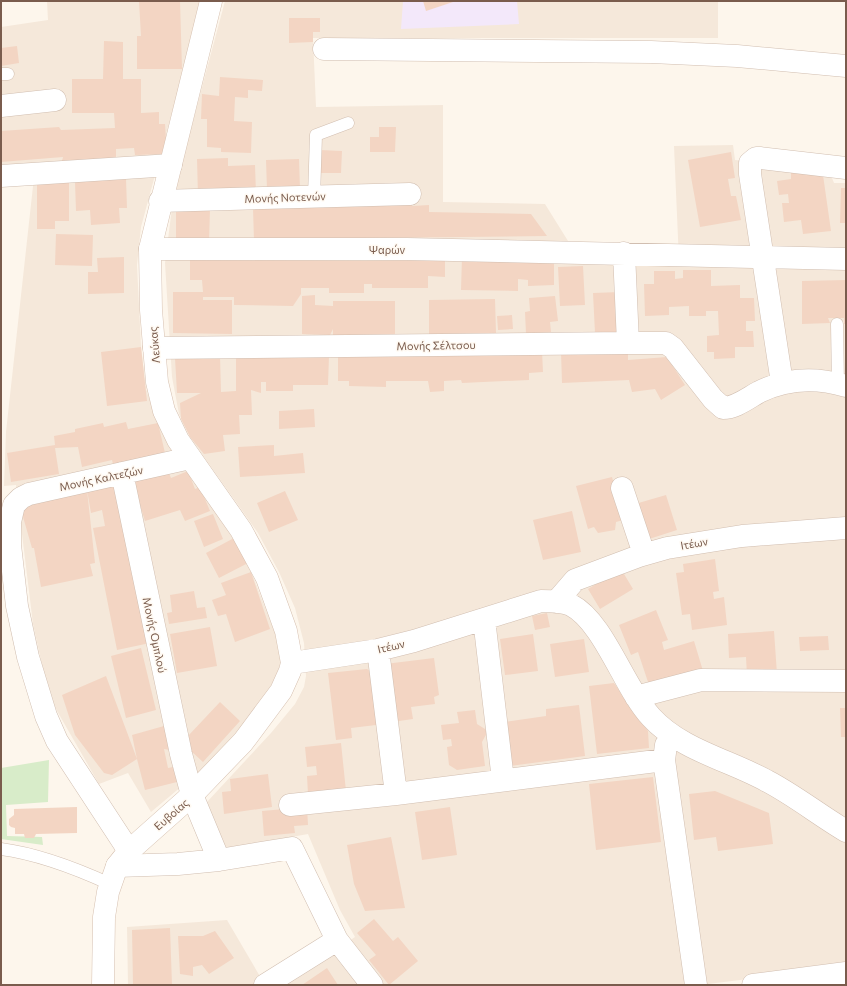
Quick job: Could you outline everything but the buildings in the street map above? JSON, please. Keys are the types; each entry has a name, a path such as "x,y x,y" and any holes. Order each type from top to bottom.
{"street":[{"name":"Λεύκας","path":"211,1 171,165 160,201 150,249 149,269 157,382 164,411 178,440 241,530 266,578 286,631 292,663"},
{"path":"324,49 652,52 737,56 846,66"},
{"path":"1,106 55,100"},
{"path":"842,385 809,380 782,383 762,258 750,174 750,163 752,160 760,158 846,168"},
{"path":"1,176 171,165"},
{"name":"Μονής Νοτενών","path":"160,201 410,194"},
{"name":"Ψαρών","path":"150,249 407,249 624,253 762,258 846,258"},
{"path":"624,253 628,343"},
{"name":"Μονής Σέλτσου","path":"154,348 666,343 673,348 713,399 723,408 736,405 759,392 782,383"},
{"name":"Μονής Καλτεζών","path":"119,867 46,716 26,650 15,593 10,544 10,522 14,505 21,498 29,494 190,458"},
{"name":"Μονής Ομπλού","path":"122,473 172,716 192,795 219,860"},
{"path":"622,488 644,554"},
{"name":"Ιτέων","path":"556,602 575,580 644,554 688,544 742,536 846,528"},
{"name":"Ιτέων","path":"292,663 378,650 440,634 541,601 570,604 591,621 636,697 651,717 670,734 768,781 846,831"},
{"path":"484,619 504,780"},
{"path":"378,650 396,794"},
{"name":"Ευβοίας","path":"119,867 244,742 281,691 290,672 292,663"},
{"path":"636,697 701,680 846,681"},
{"path":"670,734 664,760 696,985"},
{"path":"290,805 396,794 664,760"},
{"path":"103,985 104,917 119,867 219,860 292,848 337,940 372,985"},
{"path":"265,985 337,940"},
{"path":"753,985 846,973"}],"lane":[{"path":"314,196 316,135 348,123"},
{"path":"837,324 842,385"},
{"path":"1,848 30,854 67,865 119,867"}],"shaded area":[{"path":"47,1 202,1 141,227 137,265 141,347 146,389 153,409 248,563 279,644 281,667 264,698 231,739 207,765 151,812 128,773 99,784 49,697 33,624 16,485 4,486 6,432 35,168 1,169 1,27 48,20"},
{"path":"225,1 718,1 718,38 313,38 316,107 443,105 443,202 545,204 578,257 679,261 674,146 733,145 735,160 828,168 834,183 846,183 846,967 700,985 282,985 355,937 340,910 308,834 225,849 207,802 271,733 295,704 304,687 306,676 304,643 295,608 279,572 258,533 190,437 179,414 172,377 165,263 174,192"},
{"path":"403,1 517,1 519,24 401,29"},
{"path":"227,920 265,985 128,985 127,927"}],"green space":[{"path":"49,760 48,802 6,805 7,836 42,837 43,845 1,839 1,768"}]}
